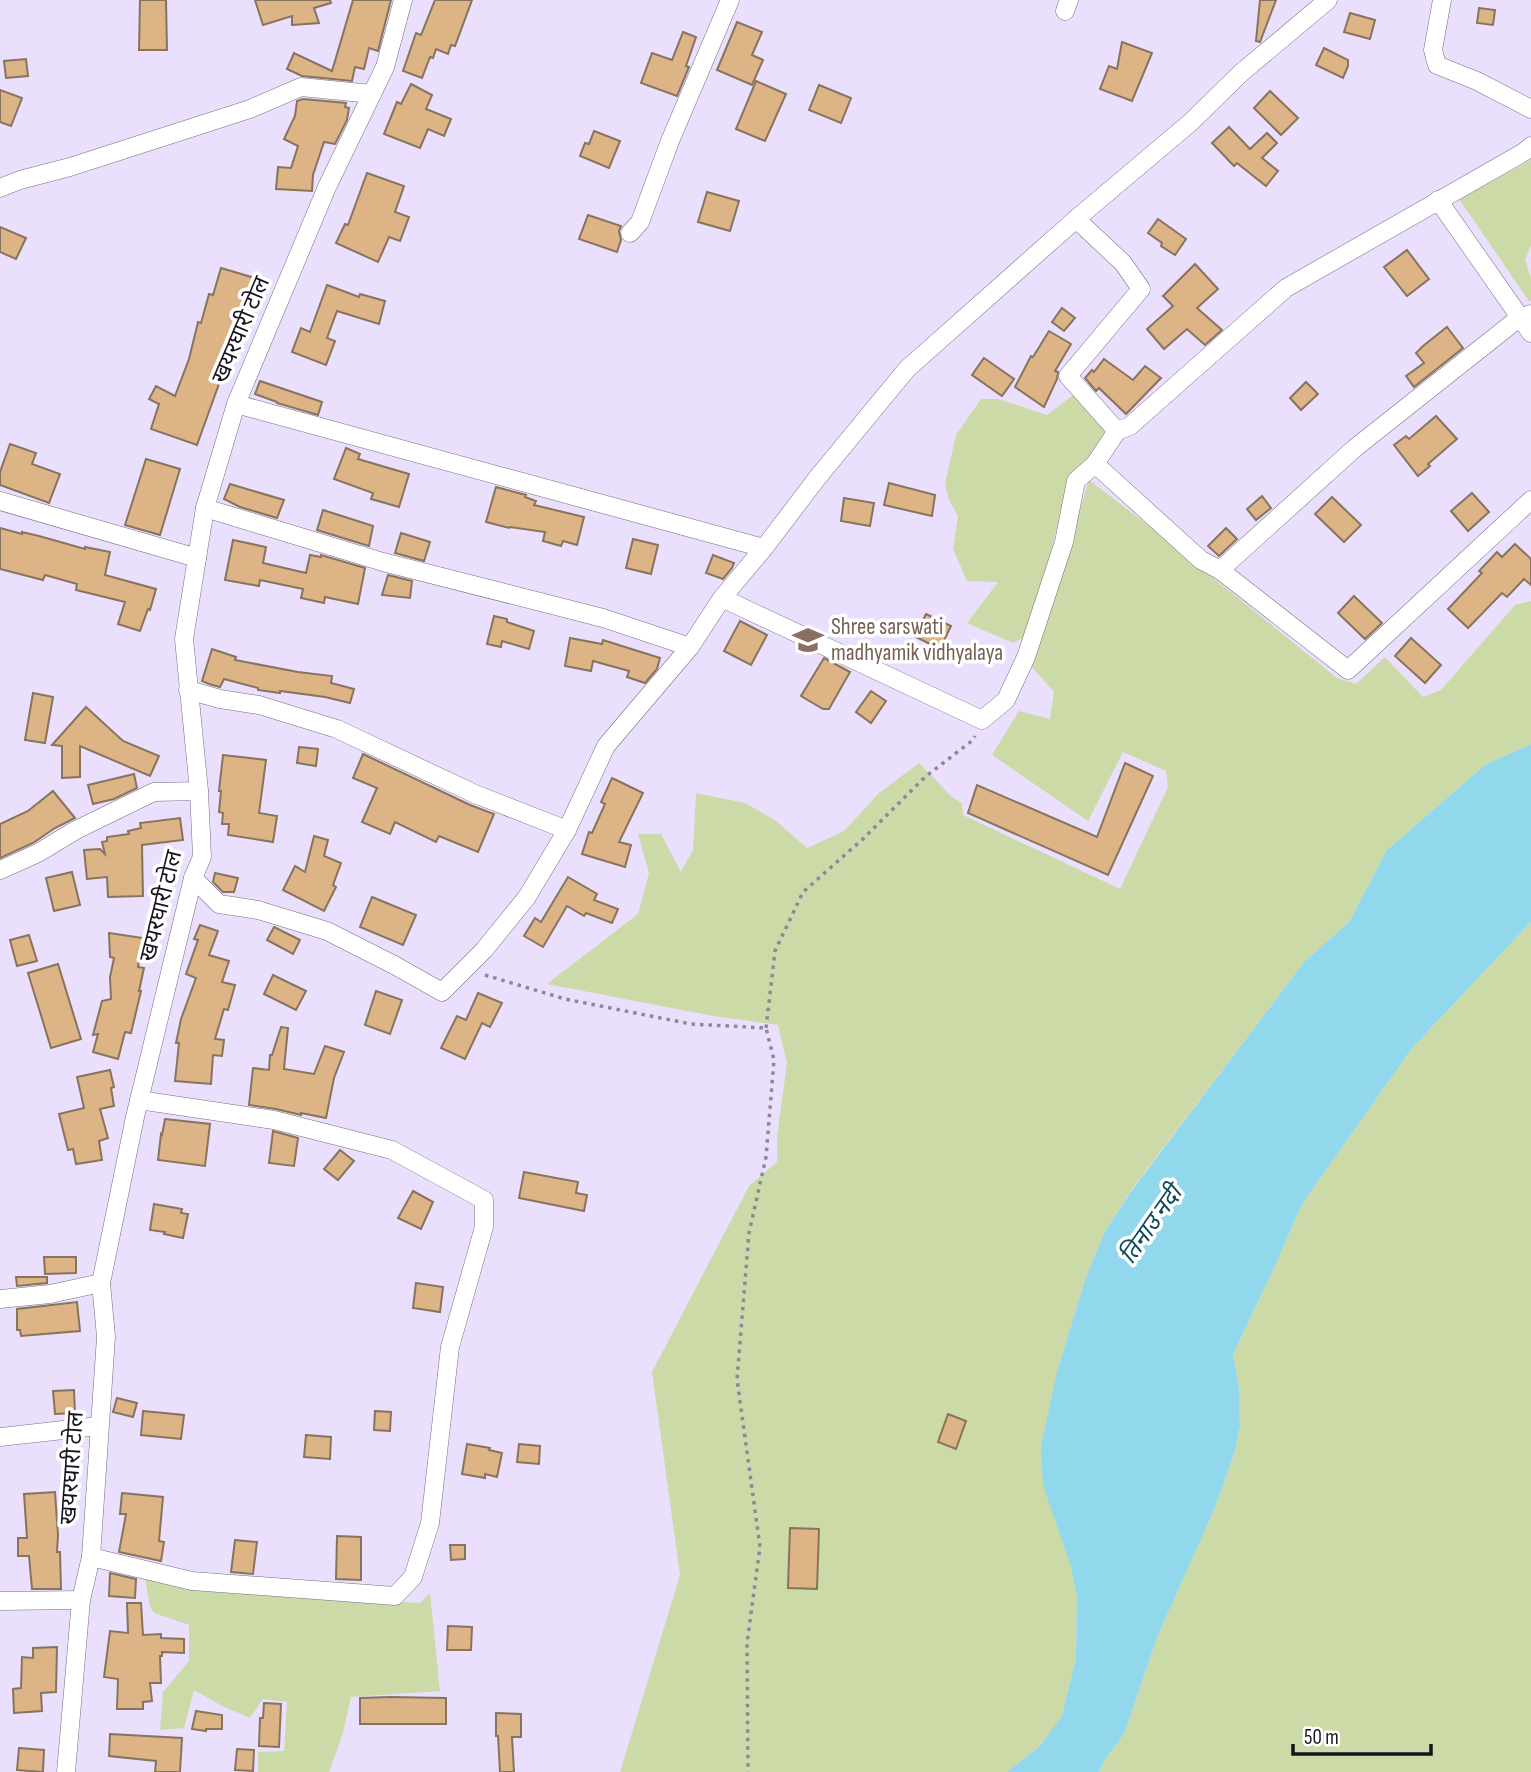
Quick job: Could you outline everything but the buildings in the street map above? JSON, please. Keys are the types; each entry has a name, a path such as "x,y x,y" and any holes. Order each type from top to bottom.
{"street":[{"name":"खयरघारी टोल","path":"66,1772 81,1600 91,1557 106,1337 102,1283 139,1100 193,878 202,857 199,791 184,639 205,508 236,404 327,187 386,66 403,0"},
{"path":"630,233 640,222 670,141 730,0"},
{"path":"193,878 219,904 258,910 327,931 442,992 466,969 527,897 567,830 606,746 690,647 722,598 907,369 1076,219 1191,122 1241,73 1328,0"},
{"path":"1442,0 1433,50 1437,65 1477,81 1531,109"},
{"path":"0,188 250,109 301,88 372,94"},
{"path":"722,598 982,720 1006,700 1026,657 1064,542 1076,481 1095,464 1117,431 1130,426 1286,288 1531,146"},
{"path":"1437,200 1525,316 1531,334"},
{"path":"1076,219 1123,263 1141,289 1068,376 1117,431"},
{"path":"1220,570 1355,448 1525,316"},
{"path":"236,404 764,548"},
{"path":"1095,464 1201,560 1220,570 1348,670 1531,500"},
{"path":"0,501 197,558"},
{"path":"205,508 383,562 603,618 690,647"},
{"path":"188,690 220,699 259,705 337,729 475,794 567,830"},
{"path":"0,870 38,853 86,824 154,792 199,791"},
{"path":"91,1557 192,1581 395,1596 413,1577 429,1523 450,1347 484,1227 484,1200 392,1150 274,1120 139,1100"},
{"path":"0,1299 50,1294 102,1283"},
{"path":"0,1437 100,1426"},
{"path":"0,1601 81,1600"}],"path":[{"path":"748,1772 747,1643 761,1547 737,1379 749,1233 766,1157 774,1060 766,1028 775,951 803,892 864,838 925,777 973,740 982,720"},
{"path":"466,969 565,999 691,1024 766,1028"}],"green space":[{"path":"1531,160 1531,245 1525,260 1531,278 1529,301 1459,199"},
{"path":"1073,395 1110,431 1096,453 1070,478 1029,635 1013,643 967,623 998,582 967,581 953,549 958,516 949,500 945,484 956,435 981,399 999,399 1047,415"},
{"path":"1089,480 1337,678 1356,684 1385,657 1423,697 1441,690 1515,605 1531,601 1531,744 1485,765 1387,850 1349,922 1304,962 1130,1192 1104,1233 1085,1280 1057,1372 1071,1567 1077,1597 1076,1658 1062,1716 1040,1746 1007,1772 620,1772 680,1575 652,1372 749,1186 777,1162 777,1136 787,1063 778,1025 713,1016 547,984 638,914 649,873 638,834 661,834 681,872 693,850 696,793 745,803 775,820 807,848 844,831 879,793 919,763 953,798 962,803 963,815 1120,889 1168,787 1166,771 1123,752 1088,821 992,755 1019,711 1050,719 1054,692 1031,666"},
{"path":"1531,922 1531,1772 1099,1772 1124,1734 1158,1635 1214,1510 1235,1451 1240,1426 1239,1389 1233,1354 1302,1204 1412,1048"},
{"path":"145,1578 199,1589 420,1603 430,1593 440,1691 351,1697 343,1733 329,1772 258,1772 258,1752 284,1751 287,1702 263,1699 250,1718 194,1690 184,1728 160,1730 163,1692 189,1661 189,1625 154,1613 150,1607"}],"water":[{"name":"तिनाउ नदी","path":"1531,744 1531,922 1412,1048 1302,1204 1233,1354 1239,1389 1240,1426 1235,1451 1214,1510 1158,1635 1124,1734 1099,1772 1007,1772 1040,1746 1062,1716 1076,1658 1077,1597 1071,1567 1043,1485 1041,1447 1057,1372 1085,1280 1104,1233 1130,1193 1304,962 1349,922 1387,850 1485,765"}],"place":[{"name":"Shree sarswati madhyamik vidhyalaya","path":"808,640"}]}
